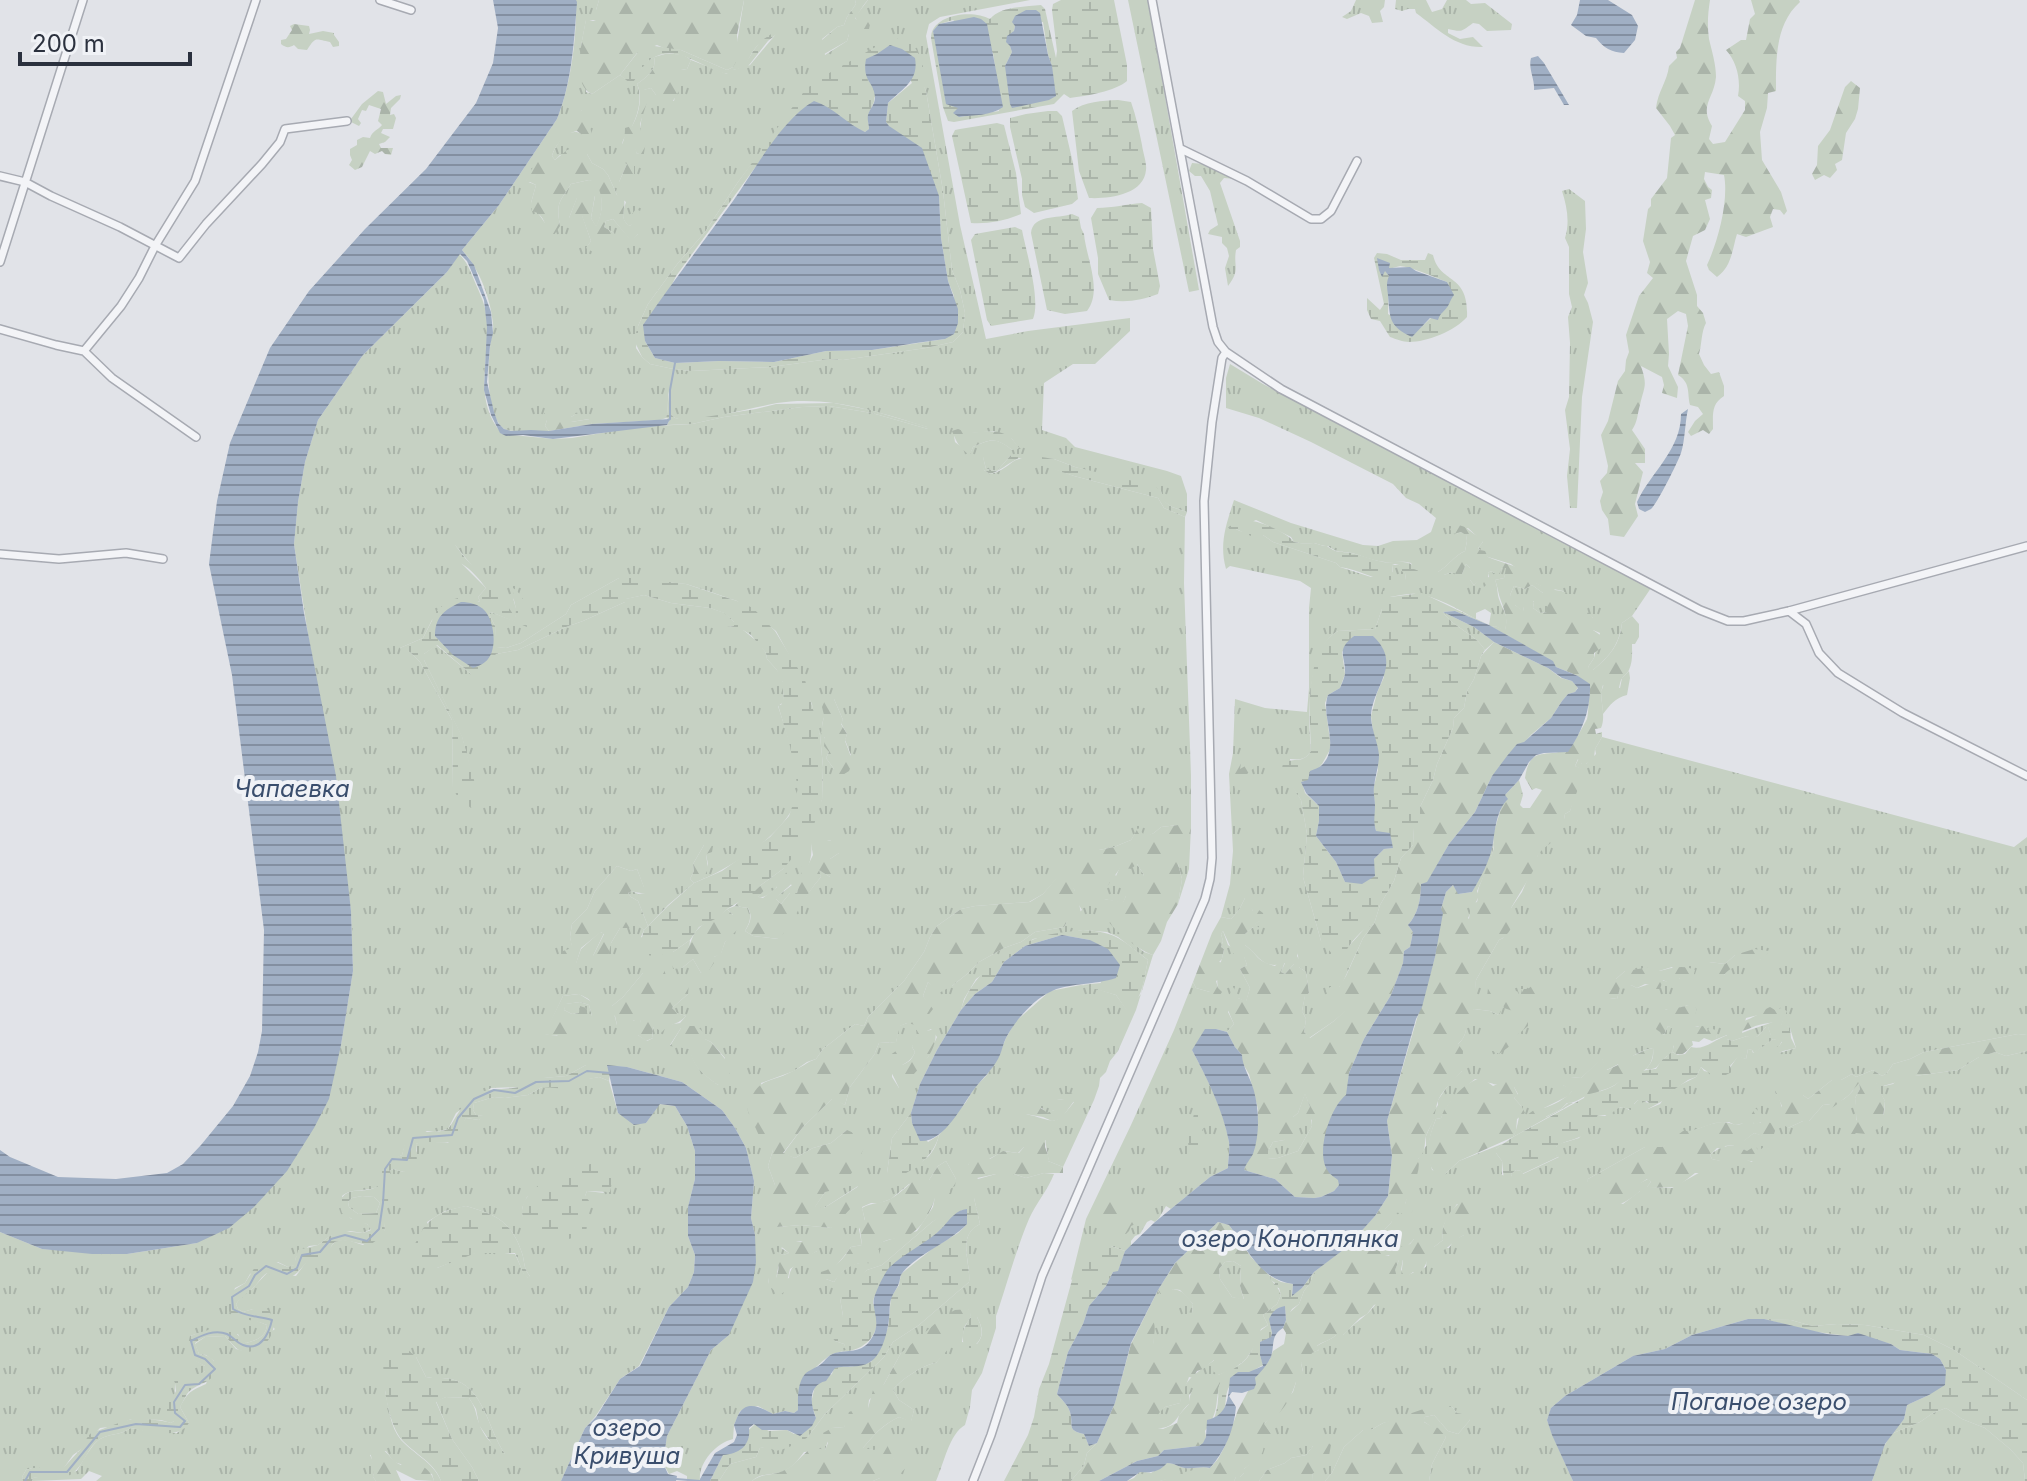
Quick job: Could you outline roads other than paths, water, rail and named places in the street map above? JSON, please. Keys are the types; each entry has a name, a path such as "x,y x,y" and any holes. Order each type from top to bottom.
{"street":[{"path":"0,262 83,0"},
{"path":"84,351 121,306 195,181 256,0"},
{"path":"380,0 411,10"},
{"path":"1152,0 1213,327 1218,342 1226,352 1281,389 1700,610 1728,621 1744,621 1789,611 2027,546"},
{"path":"0,176 25,182 179,258 262,164 280,142 285,129 347,121"},
{"path":"1181,149 1247,181 1311,219 1321,219 1331,211 1357,161"},
{"path":"0,329 84,351 112,378 196,437"},
{"path":"973,1481 1042,1276 1205,899 1210,879 1212,799 1204,501 1212,422 1222,358 1226,352"},
{"path":"0,554 59,559 126,553 163,559"},
{"path":"1789,611 1806,624 1819,653 1838,673 1894,708 2027,776"}],"water":[{"name":"Чапаевка","path":"493,0 577,2 569,76 557,119 499,205 462,250 474,265 491,312 493,333 487,382 498,423 511,431 549,431 592,424 670,419 667,425 553,439 500,433 484,390 487,327 484,300 467,261 460,254 447,272 363,355 318,420 305,462 294,544 304,613 336,776 351,911 353,971 329,1099 287,1171 254,1207 229,1228 197,1243 127,1254 42,1249 0,1232 0,1150 58,1177 116,1179 167,1173 183,1164 201,1145 233,1106 250,1076 262,1031 264,930 232,675 209,564 217,501 230,443 270,348 309,291 365,229 426,169 476,103 493,63 498,28"},
{"path":"1580,0 1608,0 1632,15 1638,26 1635,40 1624,53 1608,49 1596,38 1586,36 1571,25"},
{"path":"1026,10 1040,13 1056,96 1012,108 1005,66 1012,52 1006,42 1007,36 1014,31 1012,22 1015,16"},
{"path":"974,17 987,24 1003,107 987,114 959,117 953,113 958,108 946,104 933,31 939,24"},
{"path":"890,45 915,58 915,73 888,103 886,122 922,148 939,196 941,238 948,281 958,309 954,334 945,339 872,350 826,351 774,362 675,363 655,358 645,341 643,325 769,146 802,109 814,101 865,132 869,129 868,115 875,97 867,77 866,59"},
{"path":"1538,56 1569,105 1564,105 1554,88 1534,90 1530,62 1531,58"},
{"path":"1377,258 1390,263 1389,268 1410,267 1447,282 1454,295 1438,320 1430,318 1412,337 1394,325 1390,315 1389,276 1385,271 1382,277"},
{"path":"1688,409 1679,458 1658,499 1645,512 1639,509 1637,502 1671,450 1680,427 1681,414"},
{"path":"461,602 483,609 493,630 492,652 484,663 473,668 453,655 435,636 442,615"},
{"name":"озеро Коноплянка","path":"1455,611 1489,625 1553,661 1556,667 1590,684 1589,702 1581,728 1568,752 1536,755 1505,795 1508,799 1499,814 1490,856 1472,892 1458,894 1453,885 1446,892 1435,957 1387,1121 1392,1156 1388,1196 1347,1247 1314,1272 1292,1296 1293,1284 1271,1276 1229,1225 1218,1222 1175,1263 1158,1290 1131,1343 1115,1403 1097,1443 1089,1446 1084,1434 1073,1429 1069,1409 1057,1394 1068,1352 1089,1306 1113,1272 1118,1271 1125,1251 1210,1177 1228,1168 1229,1142 1223,1118 1192,1050 1205,1029 1227,1032 1242,1055 1254,1091 1258,1114 1257,1138 1244,1170 1275,1179 1295,1197 1321,1197 1334,1191 1339,1185 1338,1180 1324,1163 1326,1131 1346,1095 1349,1073 1364,1039 1391,995 1403,963 1404,951 1410,947 1413,932 1408,925 1418,906 1421,884 1427,882 1449,844 1475,812 1492,776 1507,756 1517,744 1524,742 1551,718 1568,694 1578,688 1572,681 1443,612"},
{"path":"1354,636 1373,636 1386,657 1384,676 1371,718 1379,755 1374,789 1374,821 1376,831 1390,833 1393,848 1384,849 1374,859 1375,876 1362,884 1345,882 1336,862 1316,836 1319,806 1306,793 1301,782 1308,780 1310,771 1321,766 1330,749 1326,703 1328,695 1340,688 1345,674 1343,650"},
{"path":"1062,935 1090,940 1108,949 1120,965 1116,978 1073,985 1044,995 1015,1024 996,1063 952,1122 937,1136 920,1141 911,1113 920,1084 961,1010 975,994 992,982 1004,962 1025,946"},
{"name":"озеро Кривуша","path":"607,1065 627,1067 682,1082 722,1110 746,1148 754,1181 751,1218 756,1262 753,1282 729,1335 711,1350 667,1436 663,1463 668,1474 677,1476 676,1481 561,1481 585,1428 596,1417 620,1379 640,1366 669,1307 688,1287 694,1272 695,1255 688,1236 688,1207 695,1179 695,1151 687,1126 675,1106 660,1104 646,1123 634,1125 618,1113"},
{"path":"967,1209 967,1224 917,1259 902,1274 890,1301 884,1342 874,1359 861,1365 835,1368 826,1381 816,1386 812,1407 816,1418 812,1426 800,1436 787,1430 762,1430 754,1424 749,1428 743,1448 723,1455 710,1481 700,1481 715,1453 734,1442 737,1435 734,1425 744,1408 752,1406 773,1414 785,1411 794,1413 798,1410 799,1387 805,1374 833,1354 858,1350 869,1342 876,1328 875,1295 887,1271 937,1233 956,1213"},
{"path":"1285,1306 1286,1320 1275,1338 1271,1357 1255,1378 1254,1389 1232,1392 1229,1396 1236,1407 1231,1432 1210,1468 1185,1468 1167,1463 1155,1471 1140,1472 1127,1481 1099,1481 1137,1461 1158,1456 1164,1450 1203,1443 1207,1420 1220,1414 1226,1404 1230,1378 1238,1372 1249,1372 1263,1366 1260,1342 1271,1337 1269,1319 1277,1309"},
{"name":"Поганое озеро","path":"1748,1319 1764,1319 1827,1334 1848,1336 1858,1333 1900,1350 1932,1354 1940,1359 1946,1370 1945,1385 1907,1405 1904,1419 1885,1444 1872,1481 1573,1481 1547,1420 1551,1408 1565,1396 1633,1356 1665,1349 1692,1335"}],"waterway":[{"path":"668,420 675,363"},
{"path":"25,1481 30,1472 67,1472 100,1432 136,1424 180,1427 185,1421 175,1413 174,1402 185,1385 199,1384 215,1369 205,1359 195,1355 191,1341 218,1332 243,1345 259,1344 272,1320 238,1312 233,1309 232,1297 249,1286 255,1275 266,1266 287,1274 297,1268 302,1255 320,1252 331,1239 345,1235 367,1241 379,1229 385,1169 392,1159 407,1160 413,1138 452,1135 458,1118 474,1099 494,1090 515,1093 536,1082 569,1081 587,1071 610,1073"},
{"path":"676,1479 700,1481"}]}
